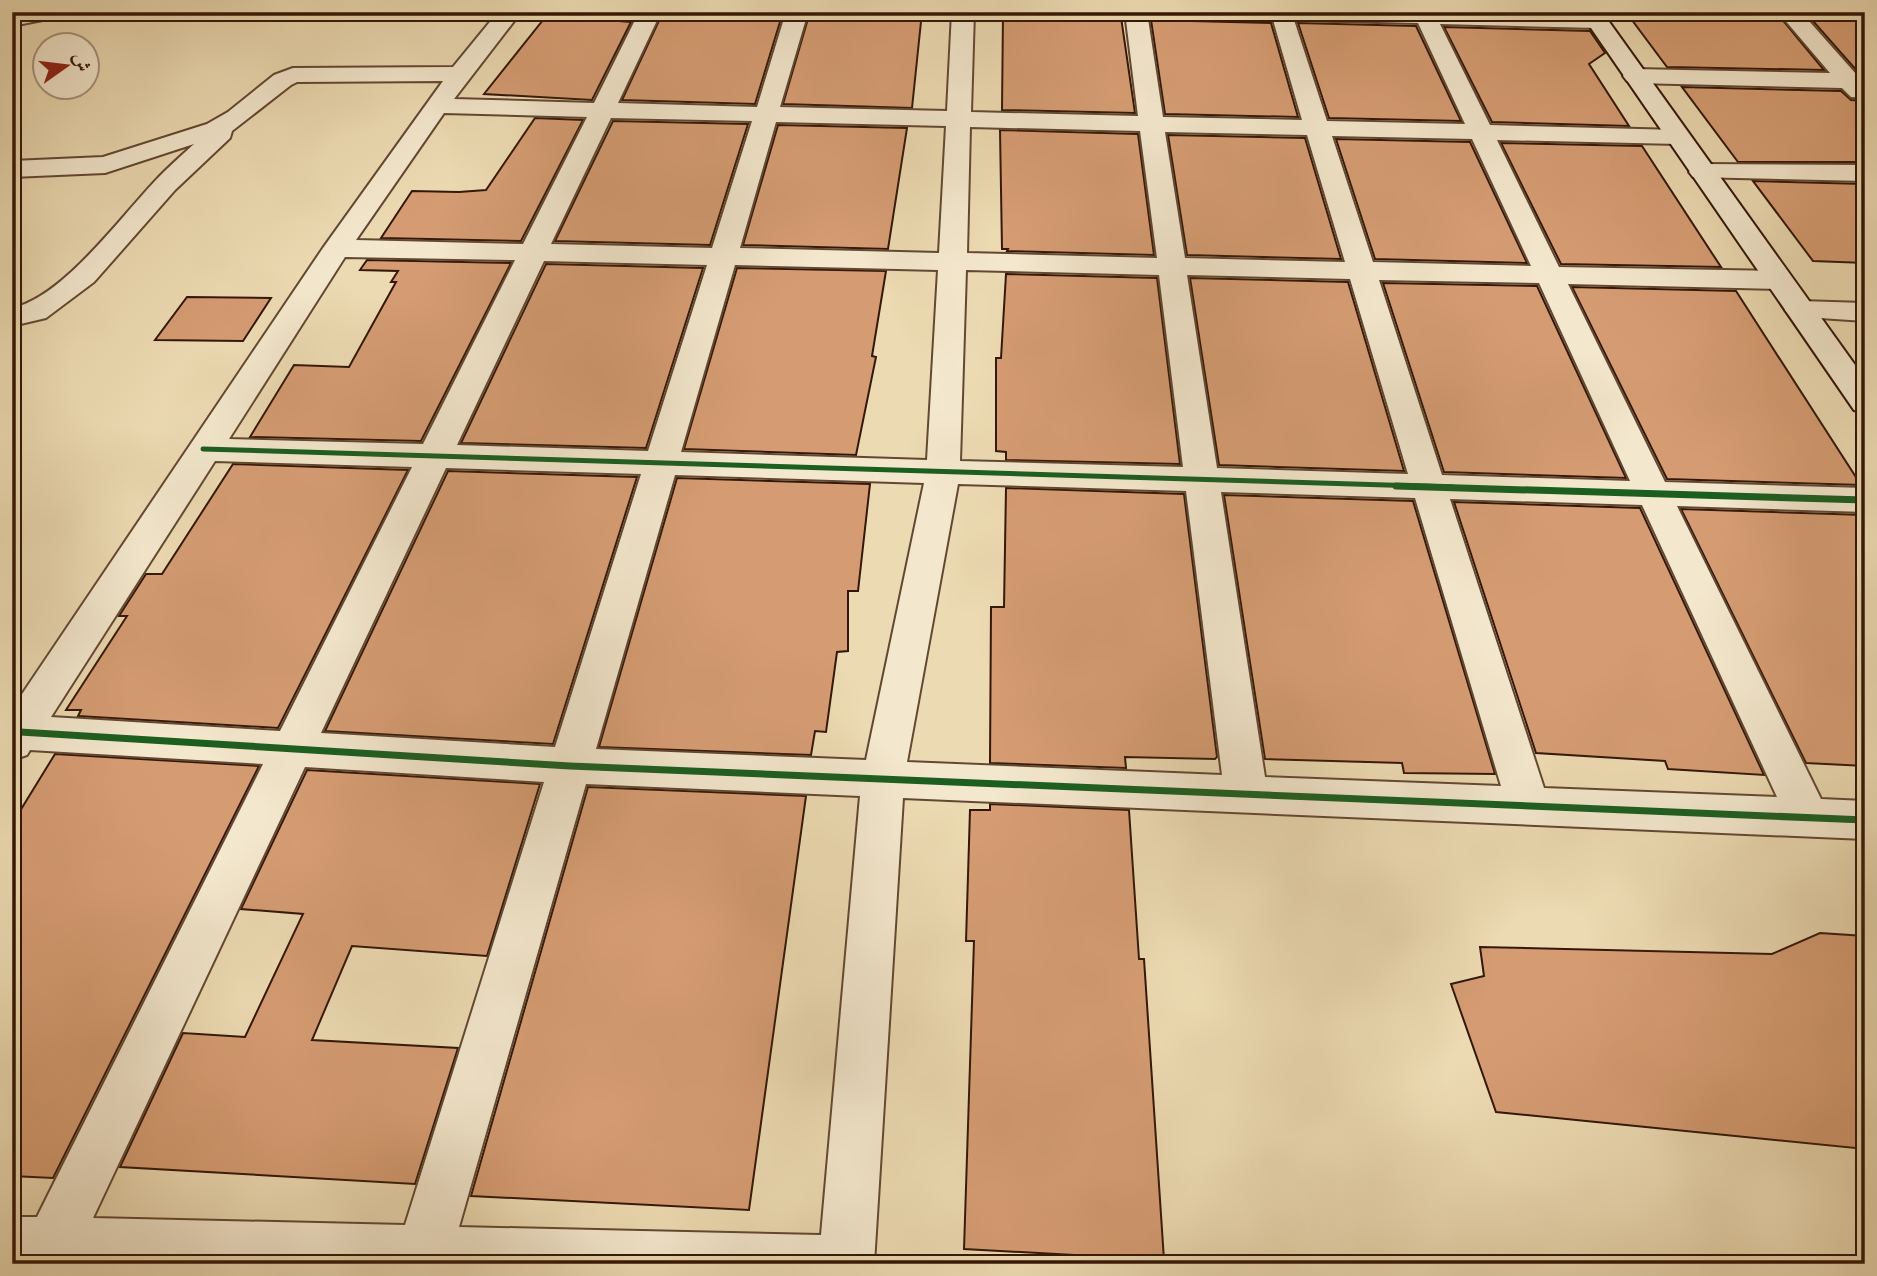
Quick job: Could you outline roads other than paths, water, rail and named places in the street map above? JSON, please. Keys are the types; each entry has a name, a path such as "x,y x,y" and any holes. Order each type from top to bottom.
{"street":[{"path":"12,20 50,12"},
{"path":"16,738 337,248 460,74 510,12"},
{"path":"650,12 293,750 32,1245 239,1257 424,1253 846,1264 883,778 943,472 963,12"},
{"path":"424,1253 797,12"},
{"path":"1136,12 1246,793"},
{"path":"1223,12 1426,17 1594,16 1865,403"},
{"path":"1788,12 1856,81 1865,99"},
{"path":"1281,13 1528,806"},
{"path":"1426,17 1808,817"},
{"path":"12,317 36,312 84,276 166,184 276,84 293,75 460,74"},
{"path":"1635,76 1856,81"},
{"path":"438,106 1678,137"},
{"path":"12,169 105,166 230,124"},
{"path":"1702,172 1865,173"},
{"path":"337,248 1779,280"},
{"path":"1800,310 1865,312"},
{"path":"203,449 1865,500"},
{"path":"16,738 570,766 1865,820"}]}
